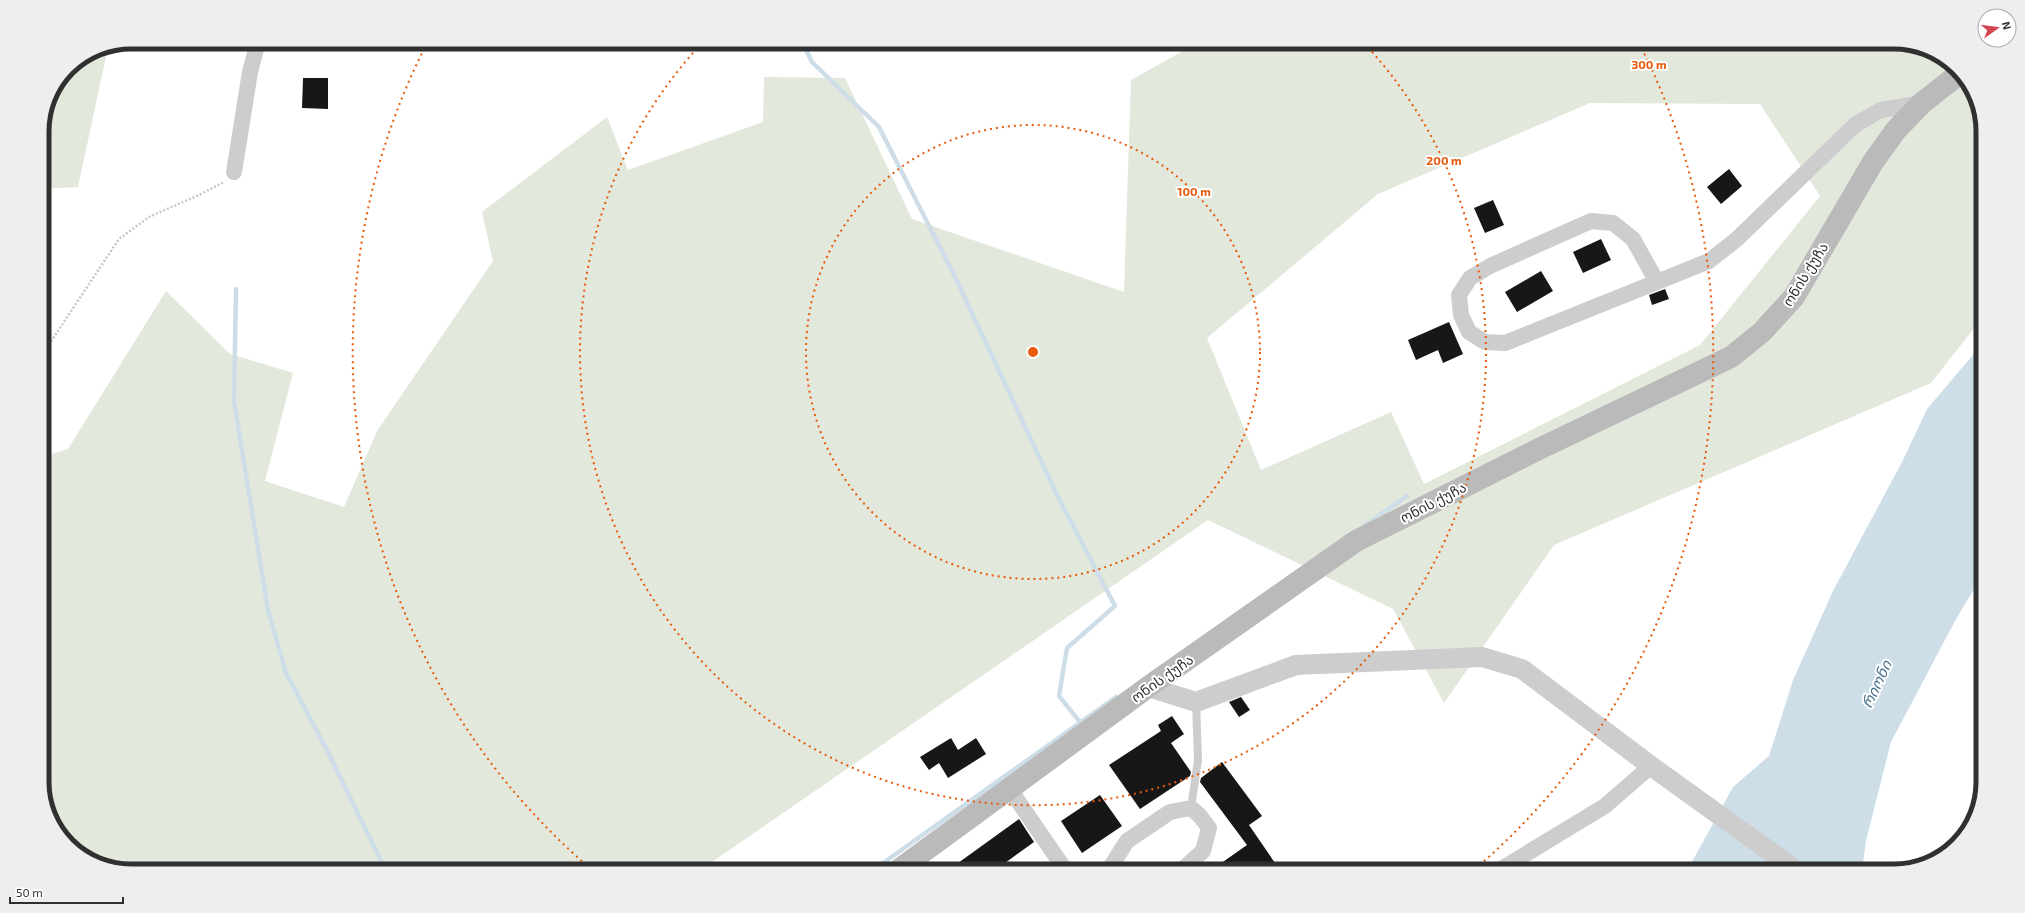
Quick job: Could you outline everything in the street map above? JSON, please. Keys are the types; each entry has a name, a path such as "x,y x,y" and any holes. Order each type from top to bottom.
{"main road":[{"name":"ონის ქუჩა","path":"906,864 1148,687 1356,541 1540,448 1731,357 1762,332 1794,297 1873,162 1896,130 1922,103 1955,77"}],"street":[{"path":"234,172 250,72 256,49"},
{"path":"1657,282 1633,239 1613,223 1591,221 1490,266 1470,278 1459,295 1461,315 1469,332 1485,342 1505,343 1657,282 1709,261 1737,239 1856,124 1881,110 1922,103"},
{"path":"1148,687 1196,702 1296,665 1482,657 1522,669 1651,766 1787,864"},
{"path":"1510,864 1605,806 1651,766"},
{"path":"1009,788 1061,864"},
{"path":"1112,864 1127,841 1170,812 1191,808 1200,816 1209,828 1203,851 1189,864"}],"lane":[{"path":"1191,808 1198,760 1196,702"}],"path":[{"path":"49,344 119,239 149,217 221,184 234,172"}],"shaded area":[{"path":"1186,49 1894,49 1926,55 1944,66 1959,81 1970,99 1973,109 1976,125 1976,326 1931,383 1554,545 1444,703 1393,609 1208,520 709,864 125,864 104,860 90,853 69,836 57,819 53,809 49,788 49,455 68,449 166,291 230,354 293,373 265,481 344,507 377,431 493,261 482,212 607,117 628,170 763,122 764,77 845,78 912,219 1124,292 1131,80","holes":["1590,103 1760,104 1820,196 1700,345 1424,484 1391,412 1261,470 1207,338 1378,194"]},
{"path":"107,52 78,187 49,189 49,125 53,104 63,85 77,69 94,57"}],"water":[{"name":"რიონი","path":"1976,351 1976,586 1955,621 1891,742 1866,841 1863,864 1691,864 1733,787 1769,756 1793,680 1833,591 1903,460 1927,409"}],"building":[{"path":"303,78 328,78 328,109 302,108"},
{"path":"1729,169 1742,186 1721,204 1707,187"},
{"path":"1493,200 1504,225 1485,233 1474,208"},
{"path":"1601,239 1611,260 1583,273 1573,252"},
{"path":"1541,271 1553,291 1517,312 1505,292"},
{"path":"1665,289 1669,299 1652,305 1649,295"},
{"path":"1449,322 1463,354 1443,363 1438,350 1416,360 1408,340"},
{"path":"1241,697 1250,710 1239,717 1229,702"},
{"path":"1172,716 1184,734 1171,743 1191,772 1190,776 1140,809 1109,765 1161,731 1158,725"},
{"path":"951,738 958,750 976,738 986,754 948,778 939,763 929,770 920,757"},
{"path":"1222,762 1262,816 1249,825 1275,863 1220,864 1247,845 1200,782 1201,778"},
{"path":"1100,795 1122,826 1082,853 1061,821"},
{"path":"1019,819 1034,842 1004,864 957,864"}],"waterway":[{"path":"806,49 812,62 879,127 957,281 1057,495 1115,606 1067,648 1059,696 1080,722"},
{"path":"236,289 234,401 268,610 286,673 326,748 383,864"},
{"path":"1364,526 1407,496"},
{"path":"882,864 1116,697"}]}
